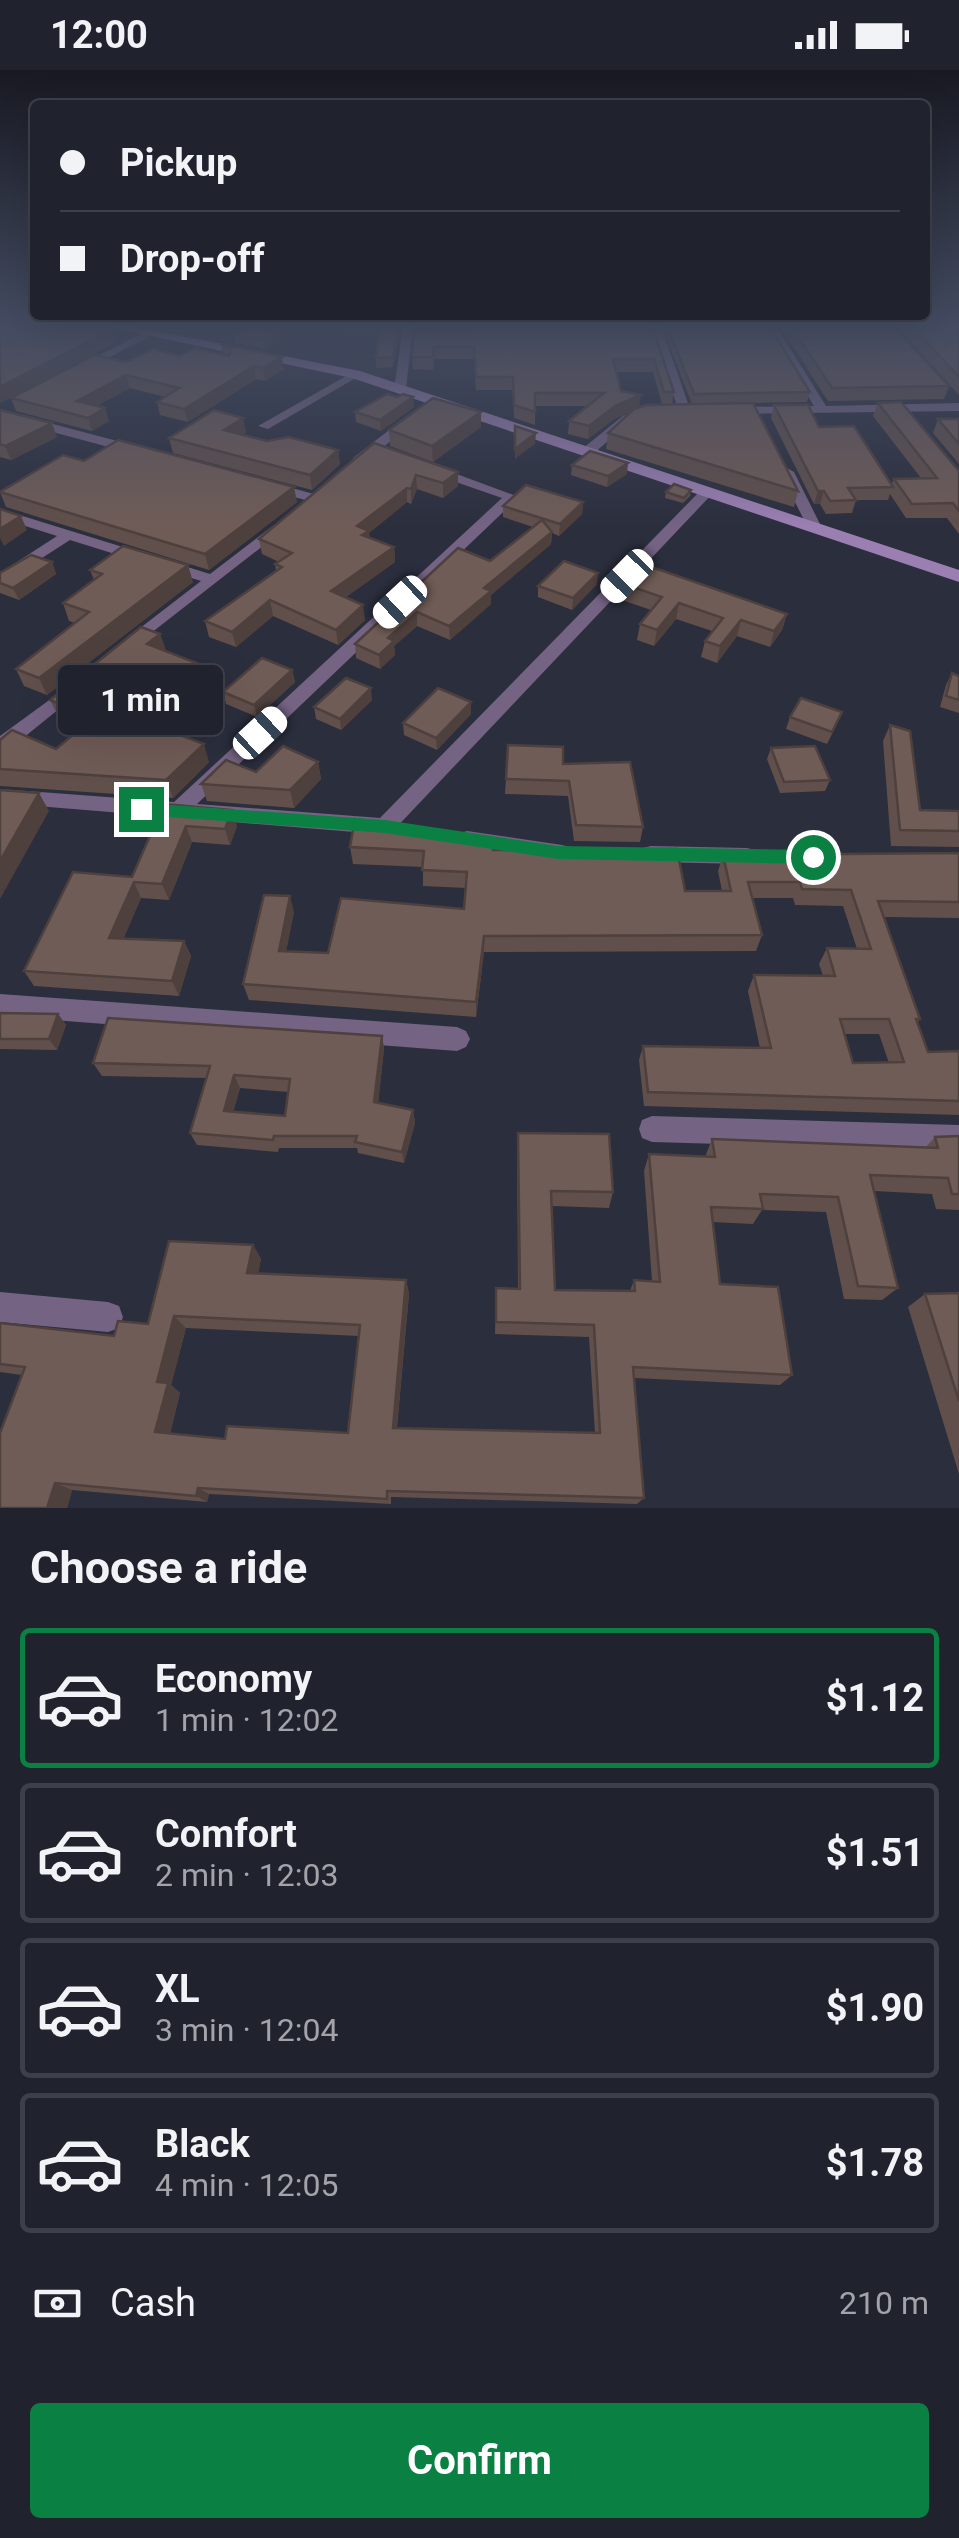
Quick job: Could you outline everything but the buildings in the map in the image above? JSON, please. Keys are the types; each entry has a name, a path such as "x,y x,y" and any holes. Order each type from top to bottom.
{"street":[{"path":"264,426 322,393"},
{"path":"410,393 959,576"},
{"path":"673,393 678,412 703,412"},
{"path":"813,393 823,410"},
{"path":"0,412 16,401"},
{"path":"344,473 436,401"},
{"path":"721,412 959,406"},
{"path":"902,409 914,423"},
{"path":"757,411 766,428"},
{"path":"0,412 149,454"},
{"path":"587,452 626,418 641,412"},
{"path":"372,448 389,454"},
{"path":"782,461 816,528"},
{"path":"176,812 512,497 424,466"},
{"path":"260,484 316,499"},
{"path":"301,510 330,486"},
{"path":"0,796 395,828 707,492"},
{"path":"0,513 213,580"},
{"path":"106,663 286,522"},
{"path":"0,580 68,534"},
{"path":"0,746 91,675"},
{"path":"443,835 577,853"},
{"path":"634,854 768,856"},
{"path":"0,1005 457,1038"},
{"path":"652,1129 959,1138"},
{"path":"0,1308 108,1317"}],"route":[{"path":"141,809 385,826 558,852 813,857"}]}
